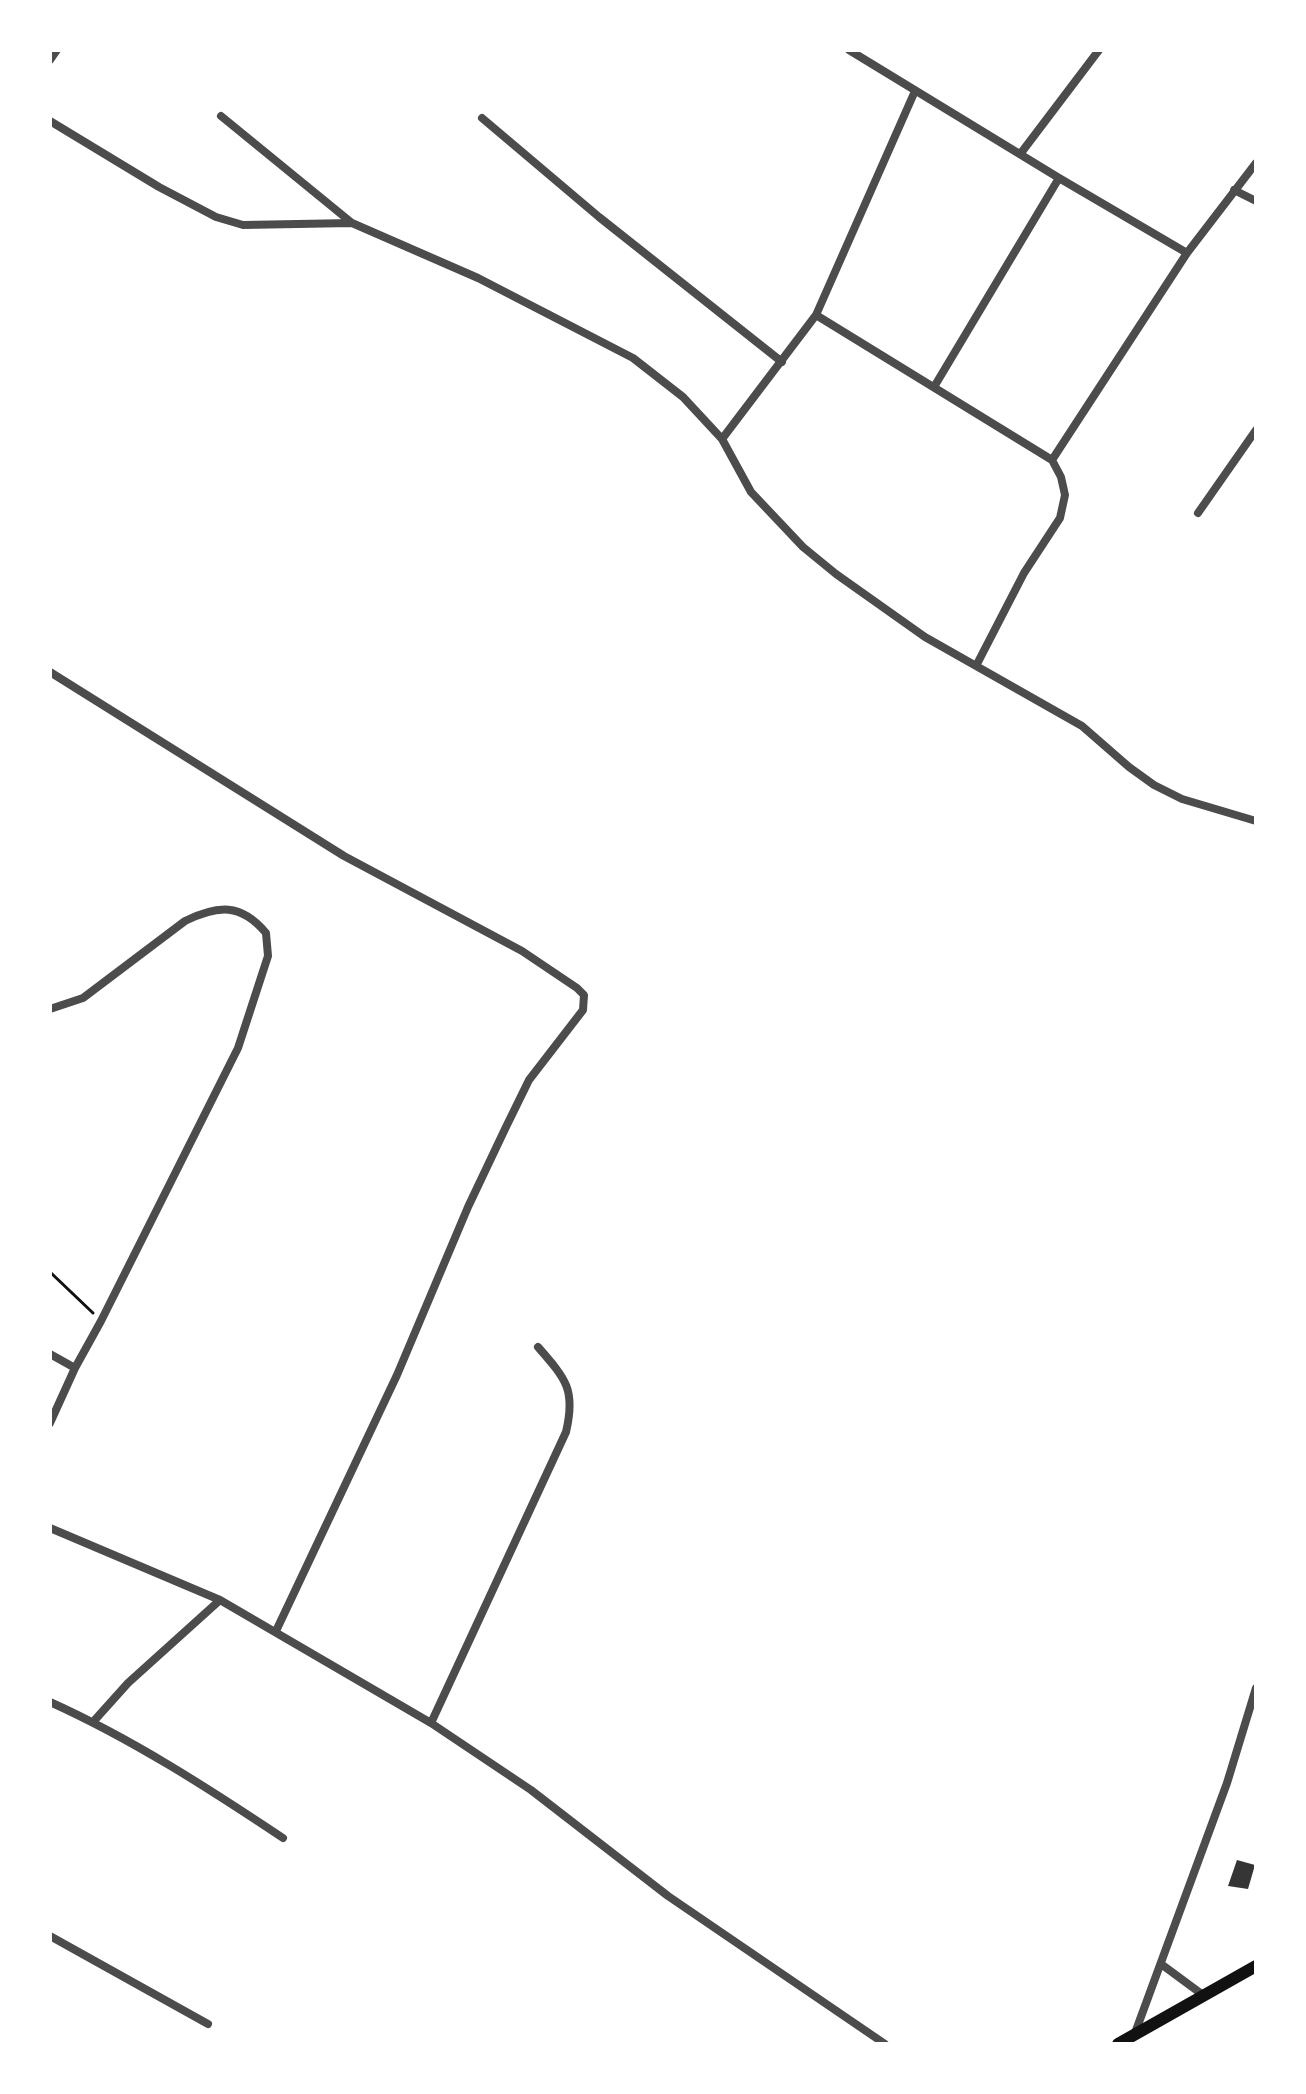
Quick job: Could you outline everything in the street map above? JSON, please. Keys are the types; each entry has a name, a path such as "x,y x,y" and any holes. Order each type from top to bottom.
{"main road":[{"path":"1118,2044 1256,1966"}],"street":[{"path":"50,60 57,50"},
{"path":"849,50 1187,253"},
{"path":"1021,153 1099,50"},
{"path":"722,439 816,315 915,91"},
{"path":"221,116 352,223 478,278 633,358 683,397 722,439 751,492 803,547 925,637 1082,726 1154,785 1182,799 1256,821"},
{"path":"482,118 528,160 782,362"},
{"path":"50,121 159,187 216,217 243,225 352,223"},
{"path":"1052,460 1187,253 1256,163"},
{"path":"934,387 1059,178"},
{"path":"1234,190 1256,201"},
{"path":"816,315 1052,460 1061,477 1065,495 1060,518 1024,573 976,666"},
{"path":"1198,513 1256,430"},
{"path":"50,672 344,856 522,951 584,995 584,1005 529,1080 468,1207 397,1375 276,1631"},
{"path":"50,1009 83,998 185,921 200,914 222,908 236,910 248,915 266,933 268,956 238,1048 50,1423"},
{"path":"431,1723 566,1432 571,1397 566,1382 538,1347"},
{"path":"50,1354 75,1368"},
{"path":"50,1528 220,1600 431,1723 531,1790 668,1896 884,2044"},
{"path":"93,1722 140,1672 220,1600"},
{"path":"1135,2034 1227,1783 1256,1688"},
{"path":"50,1702 93,1722 208,1788 283,1838"},
{"path":"50,1936 208,2024"},
{"path":"1161,1964 1203,1995"}],"path":[{"path":"50,1272 101,1321"}],"building":[{"path":"1237,1860 1255,1865 1248,1889 1228,1886"}]}
